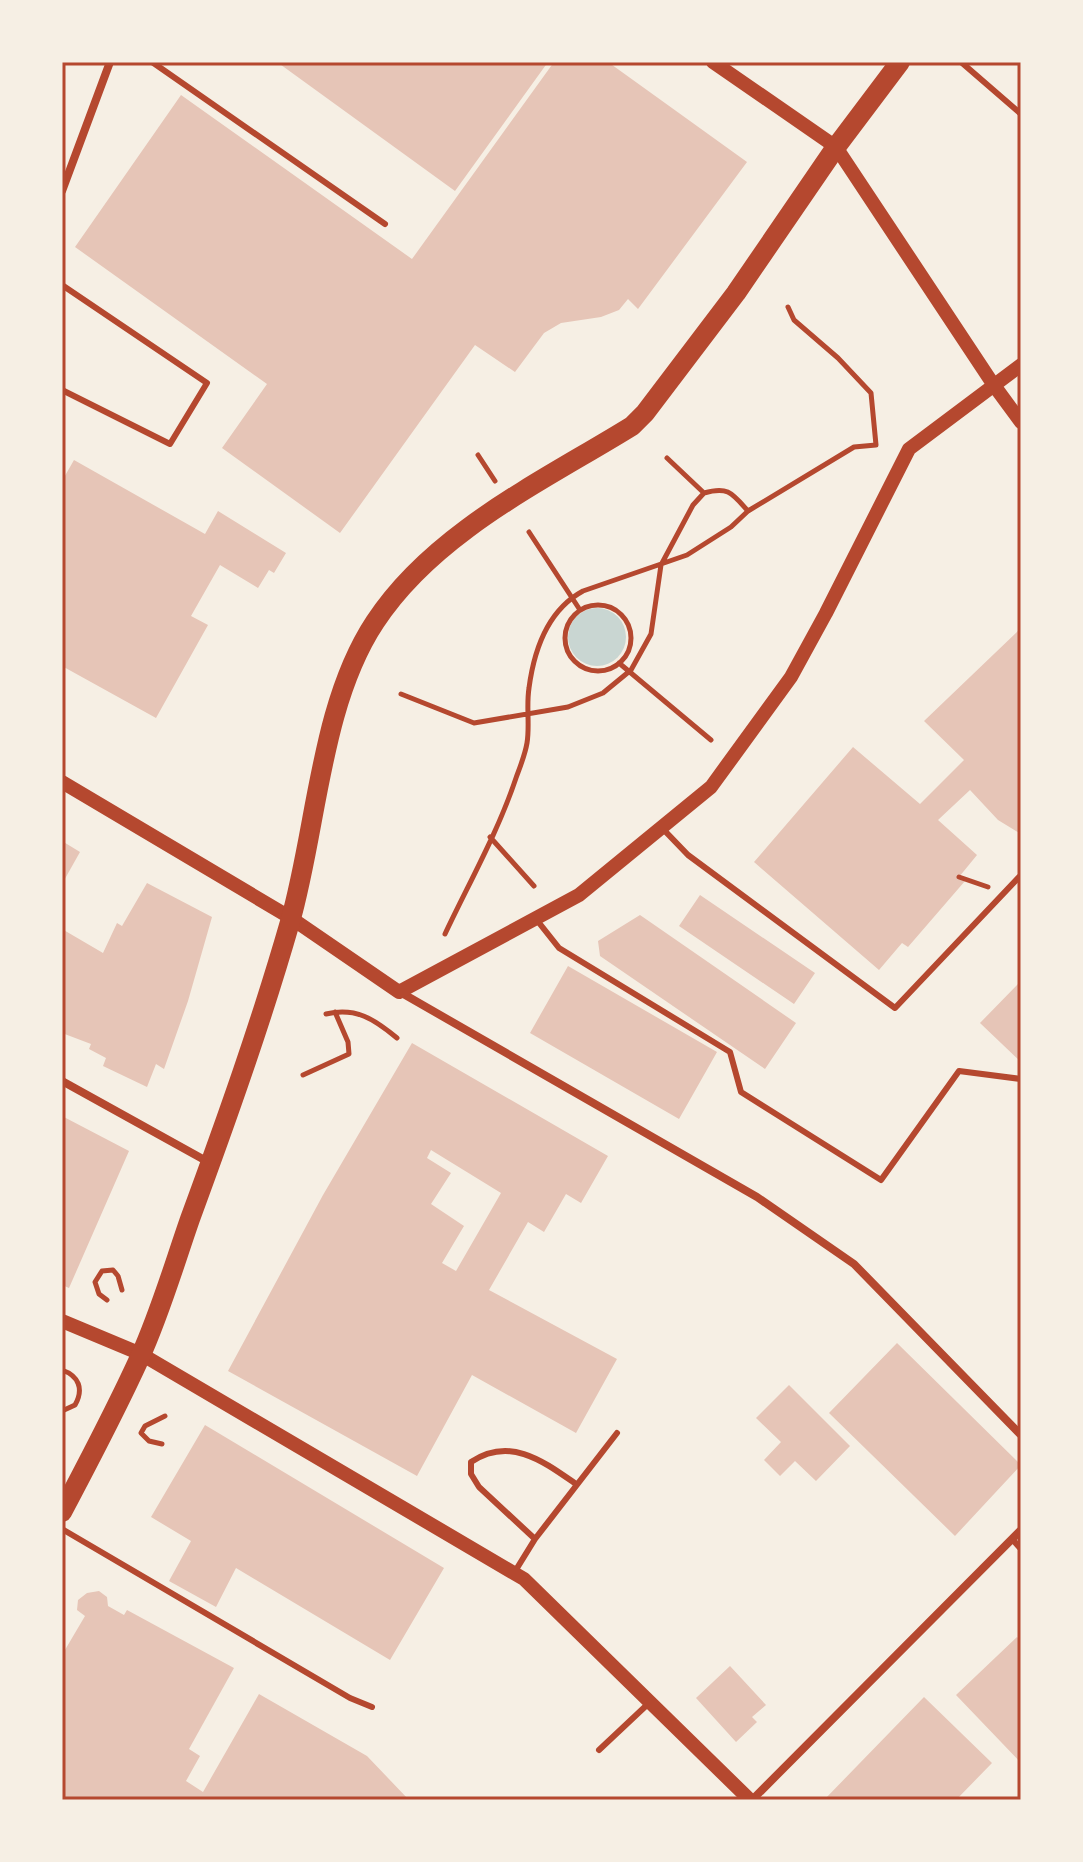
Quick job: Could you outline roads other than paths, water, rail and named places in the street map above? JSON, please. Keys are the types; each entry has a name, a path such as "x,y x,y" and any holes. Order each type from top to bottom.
{"main road":[{"path":"62,1512 141,1354 211,1164 291,918 336,712 352,666 375,622 423,564 462,534 632,426 736,293 836,147 900,62"}],"street":[{"path":"62,191 110,62"},
{"path":"713,62 836,147 1021,422"},
{"path":"399,992 579,895 711,787 791,677 909,449 1021,365"},
{"path":"62,782 291,918 399,992 757,1197 854,1264 1021,1435"},
{"path":"62,1081 211,1164"},
{"path":"62,1321 141,1354 524,1579 751,1800 1021,1530"}],"lane":[{"path":"152,62 385,224"},
{"path":"961,62 1021,114"},
{"path":"62,285 207,383 170,444 62,390"},
{"path":"661,827 688,855 895,1008 1021,875"},
{"path":"536,919 559,948 730,1052 741,1092 881,1180 959,1071 1021,1079"},
{"path":"514,1573 535,1539 617,1433"},
{"path":"535,1539 479,1487 471,1474 471,1462 487,1452 519,1451 548,1464 576,1484"},
{"path":"62,1529 350,1698 372,1707"},
{"path":"1012,1539 1021,1549"},
{"path":"599,1750 650,1702"}]}
